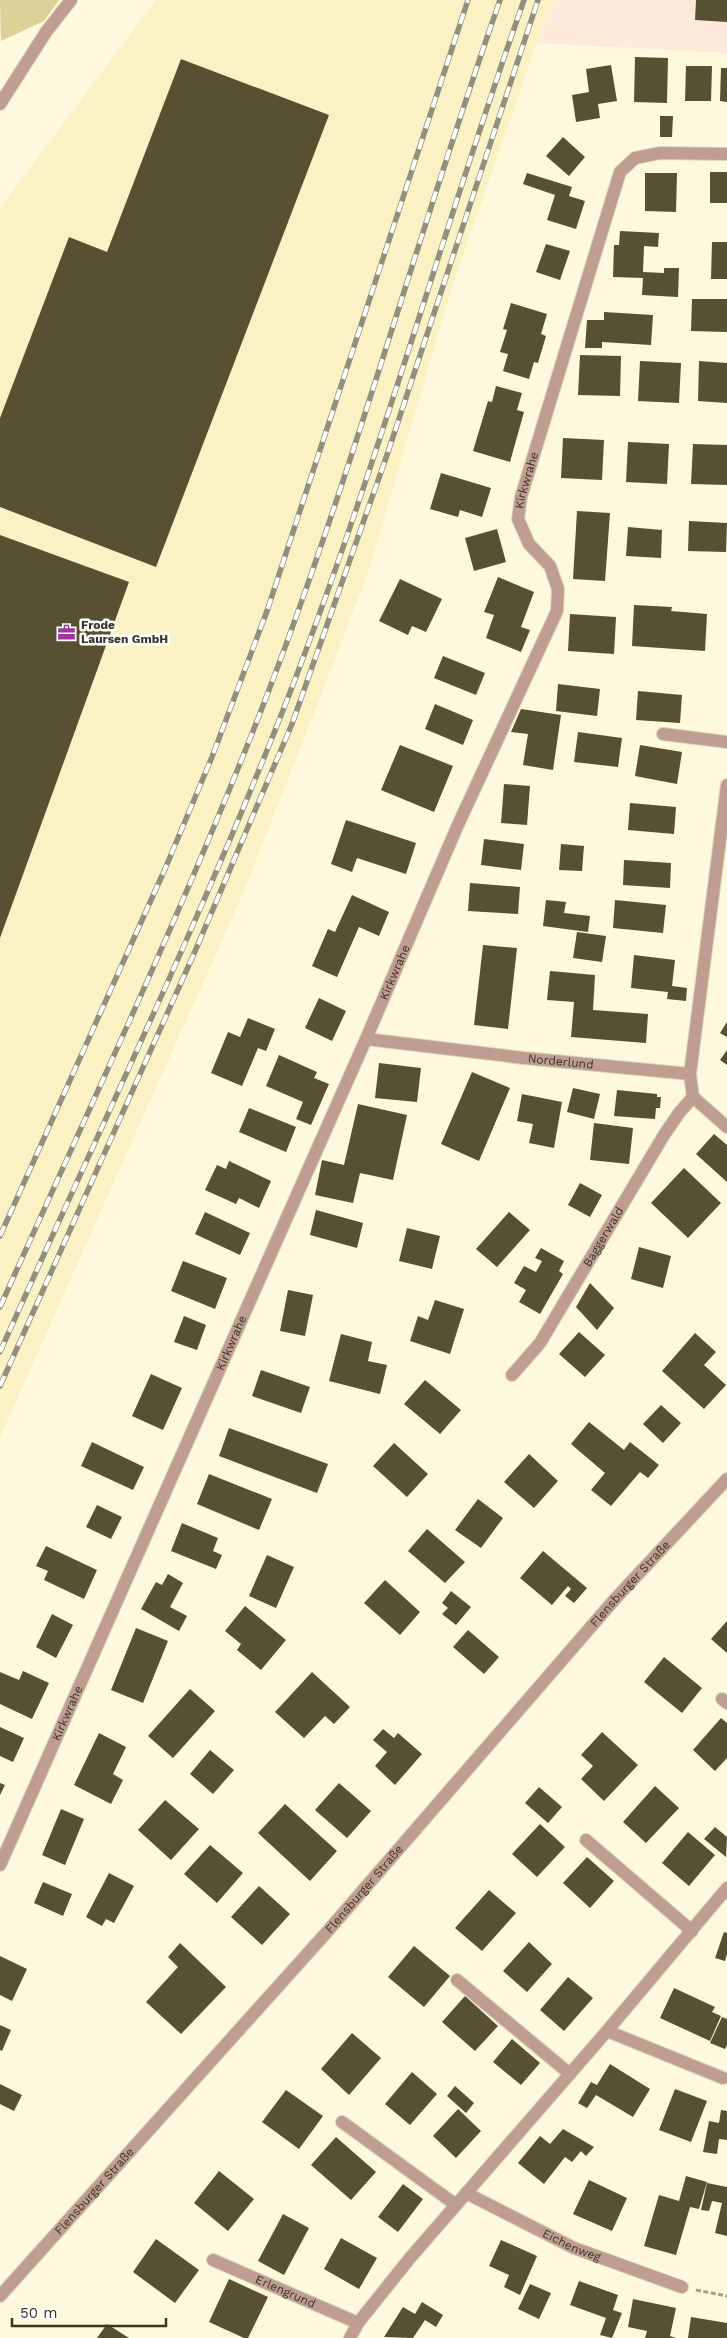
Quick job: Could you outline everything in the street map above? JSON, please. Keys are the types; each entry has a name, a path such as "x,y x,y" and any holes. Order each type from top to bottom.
{"street":[{"path":"0,104 46,32 71,0"},
{"name":"Kirkwrahe","path":"0,1865 366,1039 457,826 557,611 558,589 550,566 529,544 518,519 521,497 620,172 636,158 660,153 727,154"},
{"path":"663,734 727,742"},
{"path":"727,785 690,1074 693,1097 727,1127"},
{"name":"Norderlund","path":"366,1039 524,1058 690,1074"},
{"name":"Baggerwald","path":"512,1375 540,1343 664,1135 693,1097"},
{"name":"Flensburger Straße","path":"0,2296 326,1933 616,1599 727,1479"},
{"path":"586,1840 692,1931"},
{"path":"350,2338 358,2323 410,2258 607,2031 727,1888"},
{"path":"457,1980 570,2074"},
{"path":"607,2031 722,2078"},
{"path":"342,2122 456,2205"},
{"name":"Eichenweg","path":"466,2193 574,2248 682,2287"},
{"name":"Erlengrund","path":"213,2260 358,2323"}],"path":[{"path":"682,2287 727,2296"}],"shaded area":[{"path":"0,0 59,0 44,21 1,41"},
{"path":"156,0 555,0 537,43 453,284 369,570 313,716 243,893 0,1437 0,208"},
{"path":"555,0 727,0 727,53 537,43"}],"building":[{"path":"696,0 727,0 727,22 695,20"},
{"path":"635,57 668,58 667,103 634,102"},
{"path":"181,59 329,115 156,567 0,507 0,418 69,237 107,252"},
{"path":"611,65 617,101 598,104 600,118 576,122 572,95 589,92 586,69"},
{"path":"686,66 712,66 711,101 685,101"},
{"path":"721,68 727,68 727,102 720,101"},
{"path":"660,116 673,116 672,137 660,137"},
{"path":"563,137 585,157 569,176 546,156"},
{"path":"710,172 727,172 727,203 710,203"},
{"path":"527,173 572,187 569,196 585,201 576,229 547,220 555,195 523,184"},
{"path":"645,173 677,173 676,212 645,211"},
{"path":"620,231 659,233 658,247 644,246 643,272 664,273 664,268 679,268 678,297 642,295 643,278 613,277 614,245 619,245"},
{"path":"712,242 727,242 727,279 711,279"},
{"path":"546,244 570,251 560,280 536,272"},
{"path":"692,299 727,299 727,332 691,331"},
{"path":"511,303 547,314 541,334 546,336 538,363 534,362 529,379 503,371 508,354 500,352 507,330 503,329"},
{"path":"604,312 653,315 651,345 602,342 602,348 585,348 587,320 604,320"},
{"path":"580,355 621,356 620,396 578,395"},
{"path":"640,361 681,363 679,403 638,401"},
{"path":"699,361 727,363 727,403 698,401"},
{"path":"496,386 522,393 517,410 524,412 510,462 473,451 488,401 492,402"},
{"path":"563,438 604,440 602,480 561,478"},
{"path":"628,442 669,444 667,484 626,482"},
{"path":"693,444 727,445 727,485 691,484"},
{"path":"441,473 491,488 482,517 460,510 458,517 430,509"},
{"path":"577,511 610,513 605,581 573,579"},
{"path":"689,521 727,523 726,552 688,551"},
{"path":"628,527 662,530 661,558 626,556"},
{"path":"497,529 506,562 474,571 465,538"},
{"path":"0,535 129,582 0,938"},
{"path":"498,577 534,592 521,627 530,630 521,652 486,638 494,615 484,612"},
{"path":"400,579 442,599 426,632 412,626 408,635 379,621"},
{"path":"634,605 672,607 671,611 707,614 705,651 632,646"},
{"path":"570,614 616,617 614,654 568,651"},
{"path":"443,656 485,673 476,695 434,678"},
{"path":"558,684 600,689 597,716 556,711"},
{"path":"638,691 682,695 680,723 636,720"},
{"path":"435,704 473,720 463,745 425,729"},
{"path":"521,709 561,715 553,770 523,765 528,734 511,732"},
{"path":"578,732 622,738 618,767 574,762"},
{"path":"400,745 453,766 434,812 381,790"},
{"path":"640,745 682,752 677,784 635,776"},
{"path":"504,784 530,786 527,825 501,823"},
{"path":"630,803 676,807 674,834 628,830"},
{"path":"346,820 416,843 406,874 357,858 352,872 331,864"},
{"path":"484,839 524,844 521,870 481,865"},
{"path":"561,844 584,846 582,871 559,870"},
{"path":"624,860 671,863 670,888 623,885"},
{"path":"470,883 520,887 518,914 468,911"},
{"path":"352,895 389,912 379,936 359,927 337,977 312,966 328,929 335,932"},
{"path":"546,900 566,902 564,913 590,916 588,932 543,926"},
{"path":"615,900 666,905 663,933 613,928"},
{"path":"577,932 606,936 602,962 573,958"},
{"path":"483,945 517,948 508,1029 474,1025"},
{"path":"634,955 675,960 672,986 687,988 686,1001 667,999 668,992 631,988"},
{"path":"550,971 595,975 593,1010 648,1014 646,1043 571,1037 574,1002 547,1000"},
{"path":"319,998 346,1011 332,1041 305,1028"},
{"path":"248,1018 275,1029 266,1051 258,1048 242,1086 211,1073 228,1032 240,1037"},
{"path":"727,1022 727,1037 720,1033"},
{"path":"727,1050 727,1065 720,1060"},
{"path":"279,1055 317,1072 314,1078 329,1084 311,1125 296,1119 303,1102 266,1086"},
{"path":"379,1063 421,1068 417,1102 375,1098"},
{"path":"472,1072 510,1088 479,1161 441,1144"},
{"path":"573,1088 600,1094 594,1119 567,1112"},
{"path":"617,1090 657,1094 657,1097 661,1097 660,1108 656,1108 655,1119 614,1116"},
{"path":"522,1094 562,1102 554,1148 529,1143 533,1124 517,1121"},
{"path":"358,1104 407,1115 393,1180 360,1173 353,1203 315,1195 322,1160 344,1165"},
{"path":"249,1108 296,1127 286,1152 239,1132"},
{"path":"594,1123 633,1128 629,1164 590,1160"},
{"path":"714,1134 727,1145 727,1182 696,1154"},
{"path":"229,1161 271,1181 259,1208 239,1198 236,1204 205,1190 217,1165 226,1169"},
{"path":"684,1168 721,1203 688,1238 651,1203"},
{"path":"580,1183 602,1195 590,1217 568,1205"},
{"path":"316,1210 363,1223 357,1248 310,1235"},
{"path":"205,1212 250,1233 240,1255 195,1234"},
{"path":"509,1212 530,1230 497,1267 476,1249"},
{"path":"407,1228 440,1236 432,1269 399,1261"},
{"path":"639,1247 671,1256 663,1288 631,1279"},
{"path":"541,1248 564,1261 559,1271 563,1274 540,1314 519,1302 526,1290 514,1283 524,1266 536,1272 542,1261 535,1258"},
{"path":"183,1261 227,1278 215,1309 171,1291"},
{"path":"590,1283 614,1308 597,1330 576,1307"},
{"path":"288,1290 313,1295 305,1336 280,1331"},
{"path":"435,1300 464,1309 450,1354 410,1341 418,1316 428,1320"},
{"path":"184,1316 206,1325 197,1350 174,1342"},
{"path":"579,1332 605,1355 585,1377 559,1354"},
{"path":"695,1333 716,1352 704,1365 726,1385 704,1409 662,1371"},
{"path":"341,1334 372,1342 368,1361 387,1365 380,1394 329,1381"},
{"path":"261,1370 310,1387 301,1413 252,1396"},
{"path":"151,1374 182,1388 163,1430 132,1416"},
{"path":"425,1380 461,1410 440,1434 404,1404"},
{"path":"661,1405 681,1423 663,1443 643,1424"},
{"path":"589,1422 624,1450 630,1442 659,1465 648,1478 640,1472 611,1506 591,1490 605,1473 571,1444"},
{"path":"229,1428 328,1464 317,1493 219,1456"},
{"path":"92,1442 144,1467 133,1490 81,1466"},
{"path":"394,1443 428,1474 407,1497 373,1466"},
{"path":"529,1454 558,1481 534,1508 504,1482"},
{"path":"209,1474 272,1499 259,1530 197,1504"},
{"path":"478,1499 503,1518 481,1548 455,1530"},
{"path":"97,1505 122,1517 111,1539 86,1527"},
{"path":"182,1523 218,1538 213,1551 222,1555 216,1569 171,1551"},
{"path":"427,1529 465,1562 445,1583 408,1551"},
{"path":"46,1546 97,1570 84,1599 44,1580 48,1571 36,1566"},
{"path":"543,1551 587,1588 574,1603 565,1596 571,1589 568,1586 552,1605 520,1578"},
{"path":"267,1555 294,1567 276,1608 249,1596"},
{"path":"168,1574 183,1583 170,1607 187,1616 179,1631 141,1609 156,1582 162,1585"},
{"path":"385,1580 420,1612 400,1635 364,1603"},
{"path":"451,1591 471,1607 456,1625 442,1614 448,1608 442,1603"},
{"path":"245,1606 286,1640 261,1670 237,1650 241,1644 225,1631"},
{"path":"52,1614 73,1625 56,1658 36,1647"},
{"path":"727,1621 727,1653 711,1639"},
{"path":"136,1628 168,1641 143,1703 111,1690"},
{"path":"468,1630 499,1657 484,1674 453,1647"},
{"path":"664,1657 702,1688 682,1713 644,1682"},
{"path":"23,1671 49,1683 32,1719 0,1704 0,1672 19,1680"},
{"path":"312,1672 350,1707 334,1724 325,1716 304,1738 275,1712"},
{"path":"190,1689 215,1711 173,1758 148,1736"},
{"path":"721,1718 727,1723 727,1758 715,1771 693,1750"},
{"path":"0,1727 24,1738 13,1762 0,1756"},
{"path":"383,1729 394,1738 398,1733 422,1754 395,1785 375,1766 387,1752 373,1740"},
{"path":"602,1732 638,1765 604,1801 581,1779 593,1766 581,1755"},
{"path":"99,1733 126,1747 113,1774 123,1780 111,1804 74,1785"},
{"path":"210,1750 234,1770 213,1794 190,1774"},
{"path":"0,1783 5,1785 0,1795"},
{"path":"339,1783 371,1811 347,1838 315,1810"},
{"path":"655,1786 679,1808 646,1843 623,1822"},
{"path":"539,1787 562,1807 548,1823 525,1803"},
{"path":"165,1800 199,1829 171,1860 138,1830"},
{"path":"285,1804 337,1851 310,1881 258,1833"},
{"path":"61,1809 84,1819 65,1865 42,1855"},
{"path":"540,1824 565,1847 537,1877 512,1854"},
{"path":"715,1827 727,1837 726,1857 704,1839"},
{"path":"688,1832 715,1855 689,1886 662,1863"},
{"path":"210,1845 243,1873 217,1903 184,1874"},
{"path":"587,1857 614,1881 590,1908 563,1883"},
{"path":"109,1873 134,1886 114,1923 106,1919 102,1926 86,1917"},
{"path":"43,1882 72,1894 63,1916 34,1903"},
{"path":"259,1886 290,1914 262,1945 231,1917"},
{"path":"489,1890 516,1913 482,1951 455,1928"},
{"path":"724,1932 727,1933 725,1961 715,1958"},
{"path":"529,1942 552,1964 527,1992 503,1971"},
{"path":"180,1943 226,1987 181,2034 146,2002 178,1967 168,1957"},
{"path":"414,1946 450,1976 424,2007 388,1977"},
{"path":"0,1956 27,1969 12,2001 0,1995"},
{"path":"568,1977 593,1998 564,2031 540,2010"},
{"path":"674,1988 715,2007 712,2012 721,2016 710,2041 660,2018"},
{"path":"465,1996 498,2026 475,2051 442,2022"},
{"path":"722,2017 727,2019 727,2045 725,2049 710,2043"},
{"path":"0,2025 11,2030 2,2051 0,2050"},
{"path":"352,2033 381,2058 349,2095 321,2069"},
{"path":"512,2039 540,2063 521,2085 493,2062"},
{"path":"610,2064 650,2089 633,2117 596,2095 587,2108 578,2103 591,2082 597,2085"},
{"path":"412,2072 437,2094 410,2125 385,2104"},
{"path":"0,2084 22,2095 14,2111 0,2104"},
{"path":"455,2086 474,2103 466,2113 447,2096"},
{"path":"675,2089 707,2101 691,2142 659,2130"},
{"path":"286,2090 323,2116 299,2149 262,2122"},
{"path":"458,2109 481,2131 456,2158 433,2136"},
{"path":"721,2110 727,2111 727,2140 719,2139 717,2154 703,2152 709,2121 719,2123"},
{"path":"563,2129 594,2147 586,2156 581,2151 572,2162 565,2157 544,2184 518,2163 540,2136 550,2144"},
{"path":"336,2137 376,2172 351,2200 311,2165"},
{"path":"219,2171 254,2199 228,2231 194,2203"},
{"path":"686,2176 707,2182 699,2209 690,2207 676,2255 644,2246 659,2195 679,2201"},
{"path":"589,2180 627,2198 612,2231 573,2214"},
{"path":"707,2183 727,2187 727,2236 715,2233 722,2203 712,2201 709,2211 701,2210"},
{"path":"403,2184 423,2199 398,2232 378,2217"},
{"path":"283,2214 309,2228 284,2275 258,2261"},
{"path":"341,2238 377,2258 359,2289 324,2269"},
{"path":"156,2239 199,2270 175,2303 133,2272"},
{"path":"501,2240 537,2256 520,2295 504,2287 509,2275 489,2266"},
{"path":"229,2279 268,2297 248,2338 244,2338 209,2322"},
{"path":"579,2281 618,2295 613,2310 622,2313 612,2338 600,2335 606,2318 570,2305"},
{"path":"530,2284 551,2293 539,2319 518,2309"},
{"path":"633,2299 676,2308 670,2336 676,2338 645,2338 647,2331 628,2327"},
{"path":"422,2302 443,2315 436,2327 425,2320 413,2338 384,2337 403,2307 415,2314"},
{"path":"691,2317 727,2323 727,2338 688,2338"},
{"path":"107,2324 129,2338 97,2338"}],"railway":[{"path":"0,1236 165,869 212,757 267,611 468,0"},
{"path":"0,1307 164,942 257,721 291,632 353,452 469,90 500,0"},
{"path":"0,1352 214,878 280,718 346,540 524,0"},
{"path":"0,1386 193,956 292,724 387,455 538,0"}],"place":[{"name":"Frode Laursen GmbH","path":"67,632"}]}
